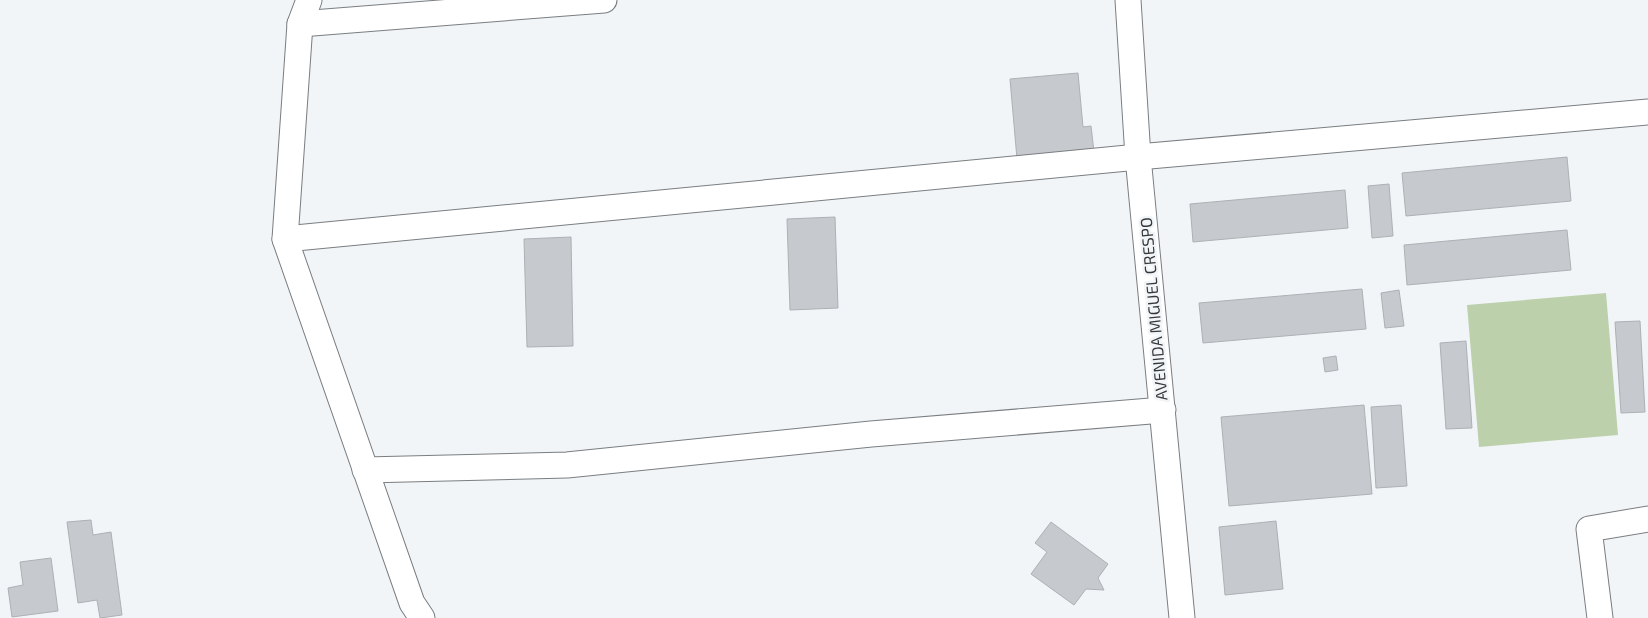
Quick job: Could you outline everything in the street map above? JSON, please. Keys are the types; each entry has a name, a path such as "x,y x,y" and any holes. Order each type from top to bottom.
{"street":[{"path":"309,0 300,24 286,239 412,602 422,618"},
{"path":"300,24 604,0"},
{"name":"AVENIDA MIGUEL CRESPO","path":"1128,0 1138,157 1182,618"},
{"path":"286,239 1138,157 1648,112"},
{"path":"365,470 567,465 861,435 1163,410"},
{"path":"1600,618 1589,529 1648,519"}],"green space":[{"path":"1606,293 1618,435 1479,447 1467,305"}],"building":[{"path":"1078,73 1083,127 1091,126 1094,152 1017,159 1010,79"},
{"path":"1567,157 1571,201 1406,216 1402,173"},
{"path":"1389,184 1393,236 1372,238 1368,186"},
{"path":"1345,190 1348,228 1193,242 1190,204"},
{"path":"835,217 838,308 790,310 787,219"},
{"path":"1567,230 1571,270 1407,285 1404,245"},
{"path":"571,237 573,346 527,347 524,239"},
{"path":"1362,289 1366,329 1203,343 1199,303"},
{"path":"1399,290 1404,326 1385,328 1381,293"},
{"path":"1640,321 1645,412 1621,413 1615,322"},
{"path":"1466,341 1472,428 1446,429 1440,343"},
{"path":"1336,356 1338,370 1325,372 1323,358"},
{"path":"1364,405 1372,494 1229,506 1221,417"},
{"path":"1401,405 1407,486 1376,488 1371,407"},
{"path":"91,520 93,535 111,532 122,615 100,618 97,600 78,603 67,522"},
{"path":"1276,521 1283,589 1225,595 1219,527"},
{"path":"1051,522 1108,564 1098,578 1104,590 1086,589 1074,605 1031,574 1047,552 1035,543"},
{"path":"51,558 58,611 12,617 8,588 23,585 20,562"}]}
